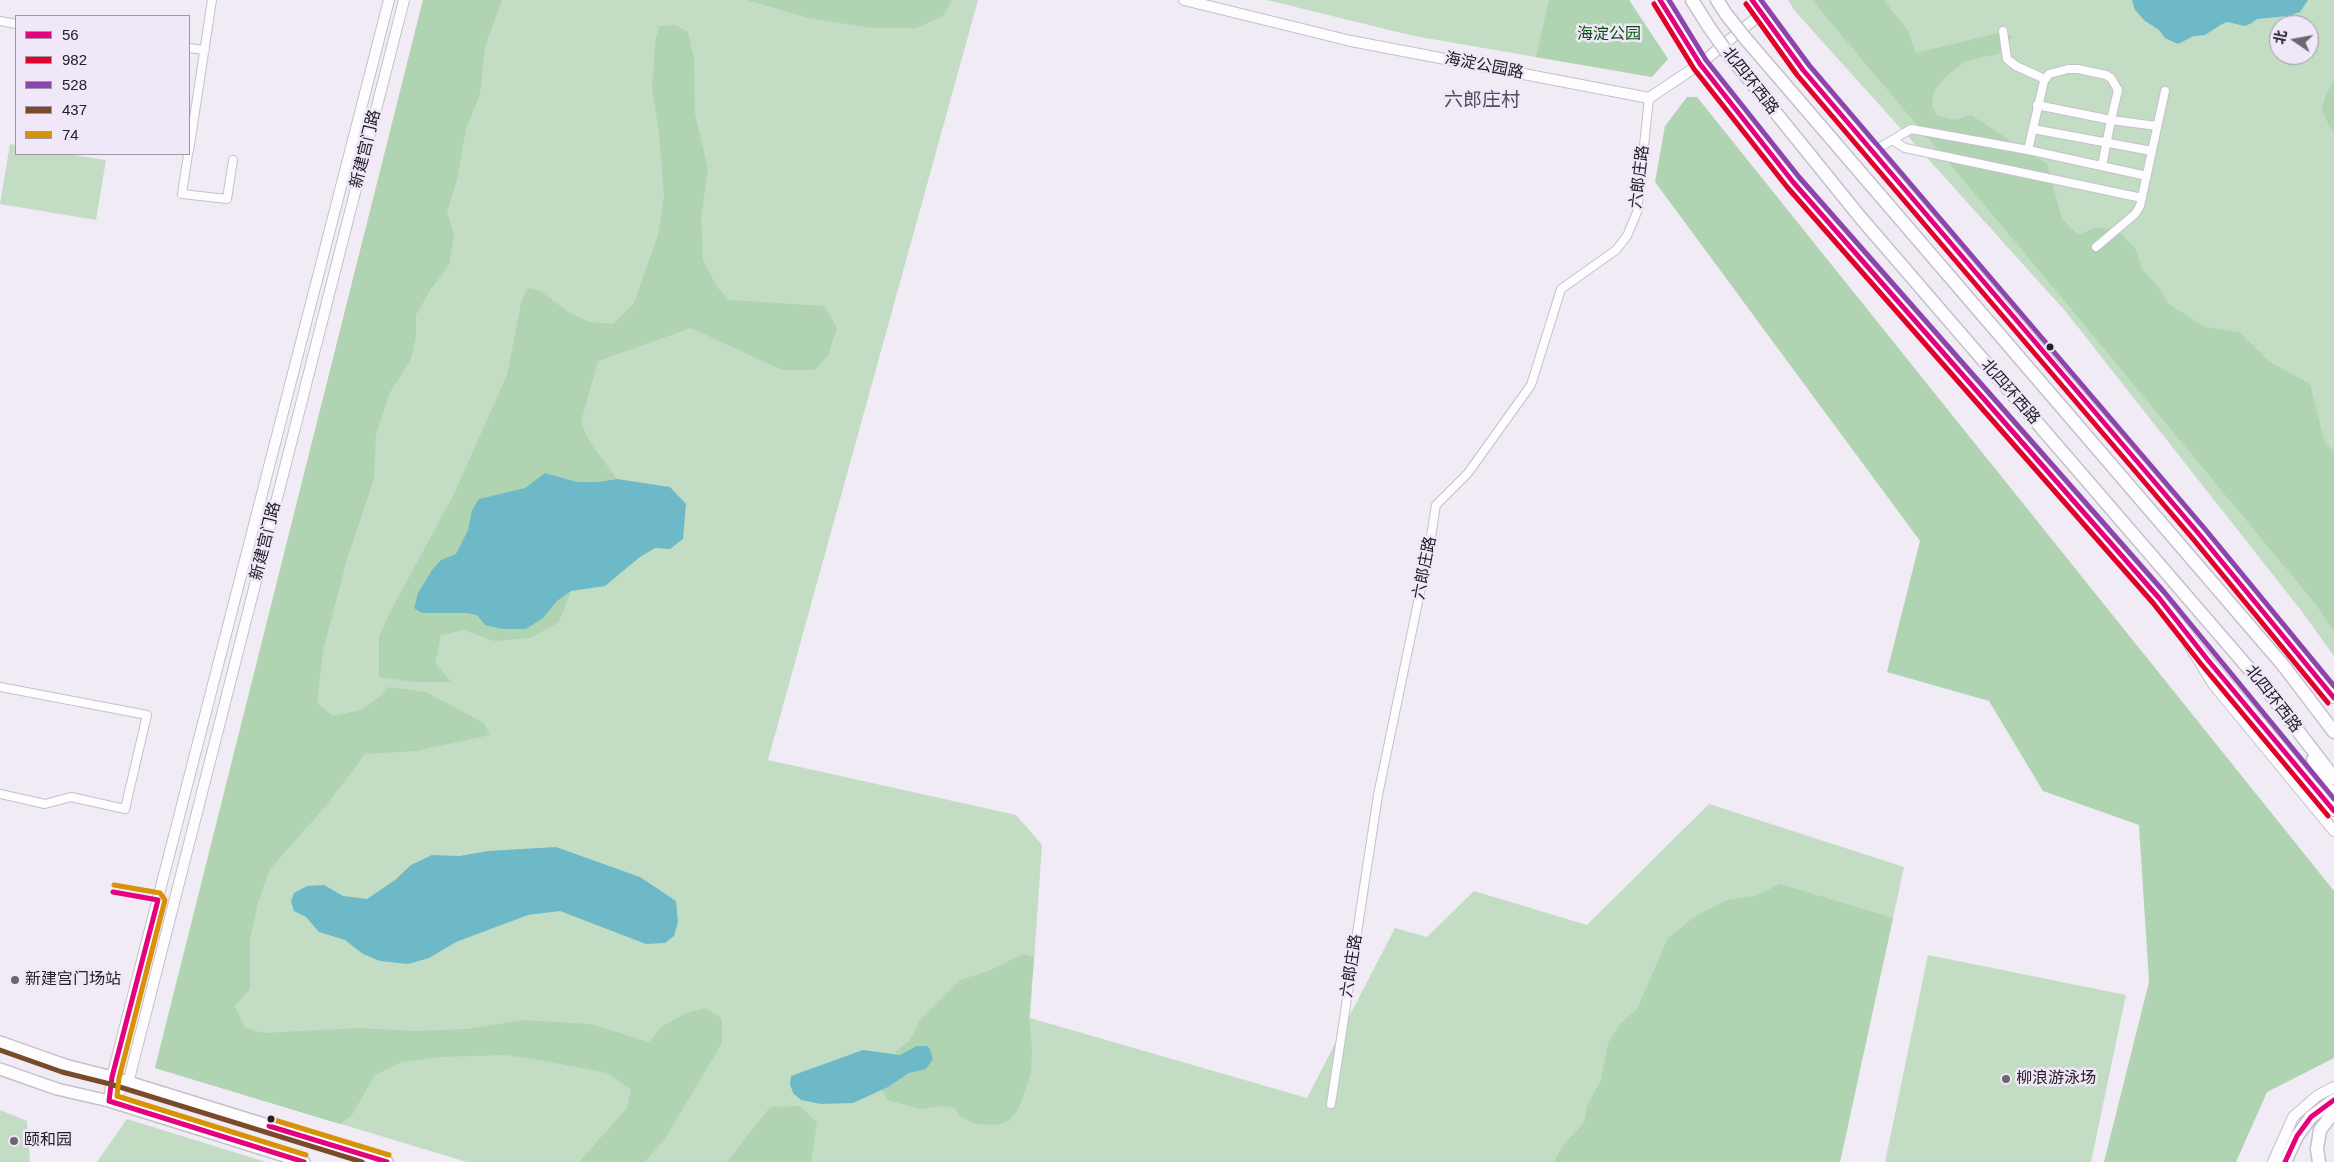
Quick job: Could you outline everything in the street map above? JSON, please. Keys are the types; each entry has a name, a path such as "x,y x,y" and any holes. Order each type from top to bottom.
{"highway":[{"name":"北四环西路","path":"1692,0 1726,51 1860,217 2263,685 2334,778"},
{"name":"北四环西路","path":"1717,0 1745,38 2283,665 2334,732"},
{"path":"2316,708 2334,726"},
{"path":"2294,725 2334,799"},
{"path":"2285,1162 2297,1136 2311,1117 2334,1100"},
{"path":"2319,1162 2317,1149 2320,1130 2334,1112"}],"main road":[{"path":"0,1042 65,1065 112,1077 387,1162"},
{"path":"0,1070 57,1089 109,1101 304,1162"}],"street":[{"path":"190,140 212,0"},
{"name":"新建宫门路","path":"109,1101 112,1077 389,0"},
{"name":"新建宫门路","path":"128,1083 404,0"},
{"name":"海淀公园路","path":"1184,0 1351,41 1648,98"},
{"name":"北四环西路","path":"1660,0 1700,64 1793,182 2159,598 2207,659 2334,811"},
{"path":"1752,0 1803,70 2257,604 2334,698"},
{"path":"1648,98 1700,64 1761,14"},
{"path":"0,22 15,24"},
{"path":"2004,31 2007,59 2016,66 2045,79"},
{"path":"190,48 205,50"},
{"path":"2028,150 2037,105 2045,79 2049,74 2073,69 2106,75 2111,78 2118,90 2102,166"},
{"path":"2096,247 2135,214 2142,198 2165,92"},
{"name":"六郎庄路","path":"1331,1104 1378,795 1428,555 1436,505 1468,473 1531,385 1561,289 1616,250 1627,236 1637,212 1648,98"},
{"path":"2037,105 2111,120 2157,126"},
{"path":"1872,152 1911,128 2028,150 2147,176"},
{"path":"2033,129 2152,151"},
{"path":"1892,140 1905,148 2142,198"},
{"path":"188,155 182,194 227,199 233,160"},
{"path":"2159,598 2213,684 2334,832"},
{"path":"0,686 147,714 125,809 70,797 45,804 0,794"},
{"path":"109,1101 128,1083"},
{"path":"2273,1162 2293,1117 2317,1096 2334,1087"}],"green space":[{"path":"423,0 978,0 768,760 1016,815 1042,845 1030,1018 1307,1098 1395,928 1427,937 1474,891 1587,925 1709,804 1904,867 1840,1162 467,1162 155,1068"},
{"path":"423,0 502,0 485,47 480,94 466,129 457,180 447,212 454,235 449,265 431,289 416,315 416,335 411,359 389,394 376,436 374,479 347,559 323,651 317,703 333,716 360,710 378,698 389,687 426,692 484,723 490,735 416,751 365,754 325,807 270,869 258,902 250,939 250,989 235,1006 245,1028 264,1033 357,1028 415,1031 467,1029 523,1020 590,1024 649,1042 661,1027 686,1013 706,1008 722,1019 722,1043 666,1137 645,1162 579,1162 627,1108 631,1089 607,1073 551,1062 506,1055 441,1057 402,1062 375,1075 352,1115 340,1124 155,1068"},
{"path":"747,0 952,0 943,16 916,28 872,28 808,18"},
{"name":"海淀公园","path":"1267,0 1629,0 1668,59 1652,77 1414,36"},
{"path":"1549,0 1629,0 1668,59 1652,77 1536,57"},
{"path":"1788,0 2334,0 2334,656 2303,613 2066,312 1794,10"},
{"path":"1812,0 1884,0 1908,31 1916,53 1998,33 2013,36 2001,53 1966,61 1945,77 1934,91 1932,105 1936,115 1955,120 1971,115 2047,164 2062,219 2078,235 2096,227 2117,230 2135,248 2142,269 2159,288 2169,304 2205,327 2239,332 2270,362 2310,384 2325,444 2334,450 2334,631 2314,602"},
{"path":"676,25 688,32 694,58 695,114 708,169 701,218 703,260 717,287 729,300 824,306 837,328 828,355 815,370 782,370 691,328 598,361 581,422 589,441 617,479 577,482 545,473 525,488 489,497 472,510 468,530 456,555 441,560 422,613 466,613 477,615 485,625 543,618 557,601 571,591 559,622 530,638 494,641 464,630 441,635 435,663 451,682 414,682 379,677 379,637 388,616 454,494 507,375 522,299 528,288 539,290 568,312 589,322 613,324 634,303 658,235 664,197 659,132 652,89 655,43 659,26"},
{"path":"2334,80 2334,132 2329,126 2322,109 2326,95"},
{"path":"1687,97 1697,97 2334,891 2334,1058 2267,1092 2236,1162 2104,1162 2149,982 2139,825 2043,791 1989,701 1887,672 1920,541 1655,182 1665,126"},
{"path":"10,144 15,145 15,155 74,155 106,160 96,220 0,204"},
{"path":"1780,884 1893,918 1840,1162 1554,1162 1563,1145 1584,1123 1587,1106 1601,1080 1608,1043 1621,1023 1637,1009 1668,938 1697,915 1727,900 1755,896"},
{"path":"1023,954 1034,957 1029,1018 1032,1050 1031,1072 1019,1108 1009,1121 995,1125 976,1124 962,1118 954,1108 942,1106 920,1109 887,1100 882,1090 909,1073 908,1052 900,1055 894,1053 910,1040 920,1020 960,980 991,970"},
{"name":"柳浪游泳场","path":"1928,955 2126,995 2091,1162 1885,1162"},
{"path":"800,1106 817,1123 811,1162 727,1162 770,1107"},
{"name":"颐和园","path":"0,1110 27,1121 30,1162 0,1162"},
{"path":"127,1119 266,1162 97,1162"}],"water":[{"path":"2132,0 2308,0 2300,12 2291,15 2269,15 2269,18 2257,19 2244,26 2228,22 2205,35 2194,36 2178,44 2165,38 2159,30 2145,21 2135,10"},
{"path":"545,473 577,482 617,479 670,487 686,504 683,539 670,549 655,548 640,557 605,586 571,591 557,601 543,618 526,629 503,629 485,625 477,615 466,613 422,613 414,608 418,593 432,570 441,560 456,554 468,530 472,510 479,499 525,488"},
{"path":"556,847 640,877 676,901 678,922 674,936 665,943 646,944 560,911 528,915 456,942 429,958 408,964 380,961 363,954 345,940 319,932 306,917 294,911 291,901 294,893 307,886 324,885 343,896 367,899 395,880 411,865 432,855 460,856 488,851"},
{"path":"917,1046 927,1046 930,1049 933,1059 926,1069 909,1073 888,1087 853,1103 821,1104 801,1100 793,1093 790,1084 791,1076 863,1050 900,1055"}],"transit line":[{"name":"56","path":"1660,0 1700,64 1793,182 2159,598 2207,659 2334,811"},
{"name":"528","path":"1669,0 1706,60 1799,177 2165,593 2334,799"},
{"name":"56","path":"1752,0 1803,70 2199,534 2334,698"},
{"name":"528","path":"1761,0 1809,65 2205,529 2334,686"},
{"name":"982","path":"1654,4 1694,69 1787,187 2153,603 2201,664 2328,816"},
{"name":"982","path":"1746,4 1797,75 2193,539 2328,703"},
{"name":"74","path":"114,885 160,893 165,900 119,1078 117,1096 306,1155"},
{"name":"56","path":"113,892 158,900 112,1077 109,1101 304,1162"},
{"name":"437","path":"0,1050 62,1072 110,1084 362,1162"},
{"name":"56","path":"2285,1162 2297,1136 2311,1117 2334,1100"},
{"name":"74","path":"271,1119 389,1155"},
{"name":"56","path":"269,1126 387,1162"}],"place":[{"name":"新建宫门场站","path":"15,980"},
{"name":"柳浪游泳场","path":"2006,1079"},
{"name":"颐和园","path":"14,1141"}],"district":[{"name":"六郎庄村","path":"1482,101"}]}
